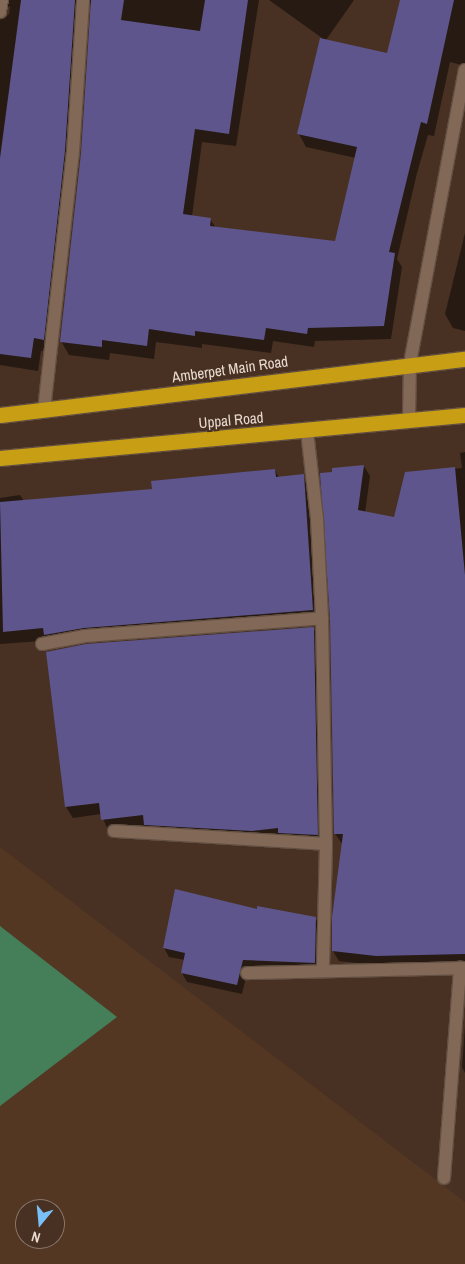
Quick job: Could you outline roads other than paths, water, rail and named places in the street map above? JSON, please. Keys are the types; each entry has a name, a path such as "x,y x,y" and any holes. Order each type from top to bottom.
{"highway":[{"name":"Amberpet Main Road","path":"0,415 410,363 465,359"},
{"name":"Uppal Road","path":"0,458 465,415"}],"street":[{"path":"0,12 2,0"},
{"path":"44,410 73,152 83,0"},
{"path":"409,420 410,363 465,70"},
{"path":"308,430 317,519 322,618 326,844 323,971"},
{"path":"42,644 85,636 322,618"},
{"path":"114,831 326,844"},
{"path":"247,973 463,968 444,1178"}]}
